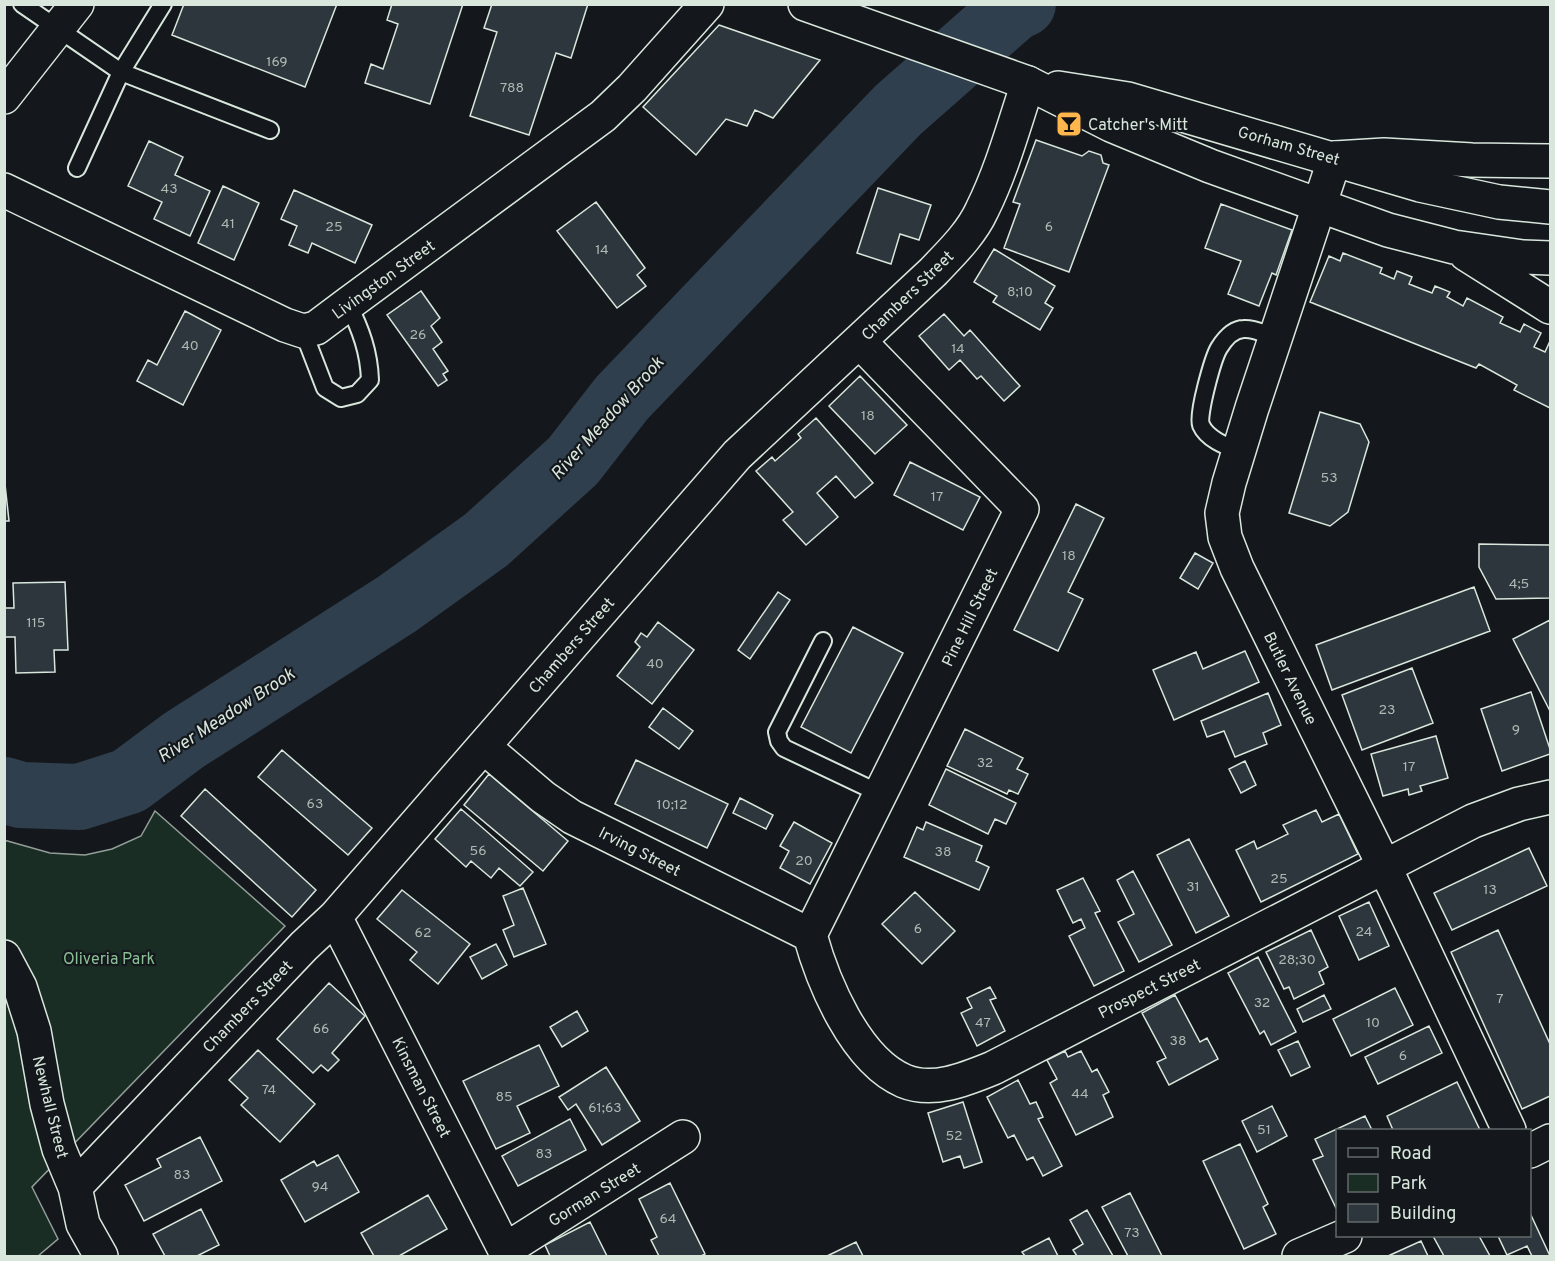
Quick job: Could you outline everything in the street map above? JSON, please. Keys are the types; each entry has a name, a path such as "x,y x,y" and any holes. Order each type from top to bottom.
{"main road":[{"name":"Livingston Street","path":"303,331 316,328 603,116 632,88 706,4"},
{"name":"Gorham Street","path":"823,7 1020,80 1111,124 1210,165 1388,230 1454,247"},
{"path":"4,97 68,17"},
{"name":"Gorham Street","path":"1020,80 1128,99 1335,158 1420,185 1499,202 1551,207"},
{"name":"Chambers Street","path":"75,1187 304,946 335,917 737,455 933,272 961,243 982,212 997,174 1020,80"},
{"path":"1335,158 1384,155 1472,160 1551,160"},
{"name":"Butler Avenue","path":"1335,158 1239,452 1222,513 1225,537 1237,568 1385,868 1508,1129"},
{"path":"4,190 285,325 303,331"},
{"path":"1454,247 1523,257 1551,258"},
{"path":"1454,247 1551,307"},
{"name":"Pine Hill Street","path":"810,935 1022,509 859,341"},
{"name":"Irving Street","path":"484,747 543,797 572,817 810,935"},
{"name":"Prospect Street","path":"810,935 818,965 831,996 857,1039 877,1063 905,1081 930,1085 960,1081 993,1068 1473,821 1519,804 1551,797"},
{"name":"Kinsman Street","path":"335,917 506,1254"},
{"name":"Newhall Street","path":"4,957 20,987 34,1031 47,1104 59,1149 75,1187 83,1224 101,1257"},
{"name":"Gorman Street","path":"506,1254 683,1137"},
{"path":"1531,1151 1551,1141"},
{"path":"1299,1257 1343,1237"}],"lane":[{"path":"22,4 68,17 121,72 270,130"},
{"path":"77,168 121,72 163,4"},
{"path":"303,331 325,388 341,398 357,394 370,381 369,359 361,330 348,304"},
{"path":"1239,452 1219,443 1201,426 1199,417 1218,350 1230,334 1244,329 1276,337"},
{"path":"823,641 777,732 779,741 784,748 881,794"}],"green space":[{"name":"Oliveria Park","path":"155,811 285,926 32,1187 58,1239 38,1256 5,1256 4,840 50,853 85,855 112,849 141,836"}],"building":[{"path":"184,4 337,4 305,87 172,35"},
{"path":"392,4 463,4 430,104 365,83 371,64 383,69 398,24 387,20"},
{"path":"492,4 588,4 571,58 556,53 529,135 470,116 497,32 484,28"},
{"path":"719,25 820,60 773,118 755,110 747,126 726,119 696,155 643,107"},
{"path":"1036,140 1082,156 1089,151 1101,155 1103,163 1109,165 1069,272 1004,248 1020,204 1013,202"},
{"path":"149,141 183,157 175,175 210,191 190,236 154,219 162,202 128,186"},
{"path":"223,186 259,203 234,260 198,243"},
{"path":"878,188 931,205 919,240 900,234 891,264 857,253"},
{"path":"294,190 372,225 355,263 312,243 308,253 289,245 297,226 281,219"},
{"path":"596,202 645,268 637,275 646,286 617,308 557,231"},
{"path":"1221,204 1292,230 1276,275 1272,273 1259,306 1228,294 1241,261 1205,248"},
{"path":"994,249 1055,286 1045,303 1053,308 1040,330 993,302 997,296 974,282"},
{"path":"1343,253 1382,268 1380,273 1394,279 1397,271 1412,277 1409,284 1432,293 1435,286 1450,292 1447,297 1463,306 1467,298 1503,317 1500,323 1520,332 1524,324 1541,333 1534,347 1545,352 1550,341 1550,408 1514,390 1517,385 1479,364 1476,368 1310,302 1329,256 1340,261"},
{"path":"421,291 440,318 431,326 442,342 433,349 448,371 443,374 447,380 438,386 387,315"},
{"path":"185,311 221,330 183,405 137,381 148,360 157,365"},
{"path":"944,314 964,336 970,330 1020,386 1004,401 981,376 977,379 960,360 949,370 919,336"},
{"path":"860,376 907,425 875,454 829,406"},
{"path":"1320,412 1360,424 1369,442 1348,512 1330,526 1289,513"},
{"path":"816,418 873,483 855,498 836,476 817,493 838,517 806,545 783,520 793,512 756,471 772,457 775,461 801,438 798,434"},
{"path":"910,462 980,497 963,530 894,495"},
{"path":"4,475 9,521 4,521"},
{"path":"1076,504 1104,518 1068,592 1083,599 1058,651 1014,630"},
{"path":"1479,544 1550,545 1550,598 1496,599 1479,567"},
{"path":"1195,553 1213,563 1198,589 1180,578"},
{"path":"65,582 68,650 54,650 55,672 16,673 15,637 4,637 4,608 14,608 13,583"},
{"path":"1474,587 1490,631 1332,690 1316,645"},
{"path":"778,592 790,600 750,659 738,650"},
{"path":"1550,620 1550,711 1513,639"},
{"path":"658,622 694,650 652,704 617,676 640,647 635,642 641,633 647,637"},
{"path":"853,627 903,653 851,753 801,727"},
{"path":"1245,651 1259,682 1174,720 1153,670 1196,652 1203,669"},
{"path":"1412,668 1433,723 1362,750 1342,695"},
{"path":"1531,692 1550,754 1502,771 1481,709"},
{"path":"1268,693 1281,725 1263,733 1267,744 1235,757 1224,731 1207,737 1201,721"},
{"path":"663,708 693,731 679,749 649,727"},
{"path":"965,729 1023,758 1017,769 1028,774 1018,794 1009,790 1007,794 947,766"},
{"path":"1436,736 1448,778 1420,786 1422,791 1409,795 1408,789 1383,796 1371,754"},
{"path":"282,750 372,828 348,855 258,777"},
{"path":"636,760 728,804 707,848 615,804"},
{"path":"1245,761 1256,785 1241,793 1229,769"},
{"path":"946,769 1016,803 1006,824 995,819 988,834 929,805"},
{"path":"489,774 568,841 543,871 464,805"},
{"path":"205,789 316,890 292,917 181,816"},
{"path":"740,798 773,815 766,829 733,813"},
{"path":"461,809 533,872 520,886 499,868 491,878 471,861 466,867 435,839"},
{"path":"1316,810 1322,822 1339,814 1358,854 1261,902 1236,850 1254,841 1257,849 1288,834 1283,825"},
{"path":"794,822 832,843 810,884 780,868 789,851 780,846"},
{"path":"926,822 982,846 976,861 989,867 979,890 904,857 917,827 923,830"},
{"path":"1189,839 1229,916 1196,933 1157,855"},
{"path":"1529,848 1547,886 1452,930 1434,893"},
{"path":"1133,871 1172,945 1139,962 1118,922 1134,914 1117,880"},
{"path":"1083,878 1100,911 1095,913 1124,971 1094,986 1069,936 1085,928 1081,919 1073,923 1057,890"},
{"path":"523,888 546,944 514,957 503,930 514,925 503,896"},
{"path":"402,890 470,944 438,984 410,960 417,952 377,919"},
{"path":"915,892 955,931 922,964 882,924"},
{"path":"1369,902 1389,946 1359,960 1339,916"},
{"path":"1311,930 1328,967 1319,972 1324,984 1294,999 1289,987 1284,989 1266,952"},
{"path":"1498,930 1550,1044 1550,1096 1522,1109 1451,952"},
{"path":"496,944 507,965 482,979 470,957"},
{"path":"1258,957 1296,1032 1271,1045 1264,1031 1260,1034 1228,973"},
{"path":"329,983 365,1016 332,1053 339,1060 328,1071 321,1065 313,1073 277,1039"},
{"path":"990,987 996,998 990,1000 1005,1031 977,1046 961,1013 972,1008 967,998"},
{"path":"1395,988 1413,1025 1351,1056 1333,1019"},
{"path":"1175,995 1200,1042 1207,1038 1218,1059 1169,1085 1157,1062 1166,1058 1142,1013"},
{"path":"1324,995 1331,1009 1303,1022 1297,1009"},
{"path":"577,1011 588,1031 562,1047 550,1027"},
{"path":"1429,1026 1442,1053 1378,1084 1365,1057"},
{"path":"1298,1041 1310,1067 1291,1076 1278,1050"},
{"path":"539,1045 559,1086 517,1106 530,1133 496,1149 463,1081"},
{"path":"258,1050 315,1104 280,1142 241,1105 248,1098 229,1080"},
{"path":"1065,1051 1068,1057 1081,1051 1092,1072 1097,1069 1109,1092 1103,1095 1113,1117 1076,1135 1050,1083 1057,1079 1047,1060"},
{"path":"606,1067 640,1121 602,1145 576,1104 568,1110 559,1097"},
{"path":"1018,1080 1030,1104 1036,1102 1043,1117 1038,1119 1062,1166 1043,1176 1033,1157 1027,1160 1014,1135 1008,1138 987,1097"},
{"path":"1457,1082 1480,1129 1393,1129 1387,1116"},
{"path":"963,1102 982,1162 964,1168 960,1156 943,1162 928,1113"},
{"path":"1272,1106 1287,1136 1257,1152 1242,1121"},
{"path":"1365,1116 1372,1129 1337,1129"},
{"path":"570,1119 586,1150 518,1186 502,1156"},
{"path":"1336,1129 1336,1208 1313,1160 1323,1156 1315,1139"},
{"path":"200,1137 222,1181 144,1221 125,1185 161,1167 157,1159"},
{"path":"1240,1144 1268,1204 1263,1207 1276,1234 1244,1249 1203,1161"},
{"path":"338,1155 359,1192 305,1222 281,1180 314,1161 317,1166"},
{"path":"670,1183 705,1254 701,1256 659,1256 651,1240 657,1237 639,1199"},
{"path":"1130,1193 1162,1256 1128,1256 1102,1207"},
{"path":"428,1195 447,1229 399,1256 374,1256 361,1233"},
{"path":"201,1209 219,1245 197,1256 165,1256 153,1234"},
{"path":"1087,1210 1113,1256 1077,1256 1073,1250 1083,1244 1070,1220"},
{"path":"1531,1215 1550,1256 1532,1256 1527,1246 1507,1255 1498,1237 1531,1237"},
{"path":"590,1222 607,1256 550,1256 545,1245"},
{"path":"1434,1237 1480,1237 1490,1256 1444,1256"},
{"path":"1049,1238 1058,1256 1025,1256 1022,1252"},
{"path":"1421,1241 1428,1256 1388,1256"},
{"path":"856,1242 863,1256 827,1256"}],"waterway":[{"name":"River Meadow Brook","path":"4,790 21,795 79,797 129,781 184,740 397,604 486,540 573,461 622,398 898,110 1015,7 1023,4"}],"place":[{"name":"Catcher's Mitt","path":"1069,124"}]}
